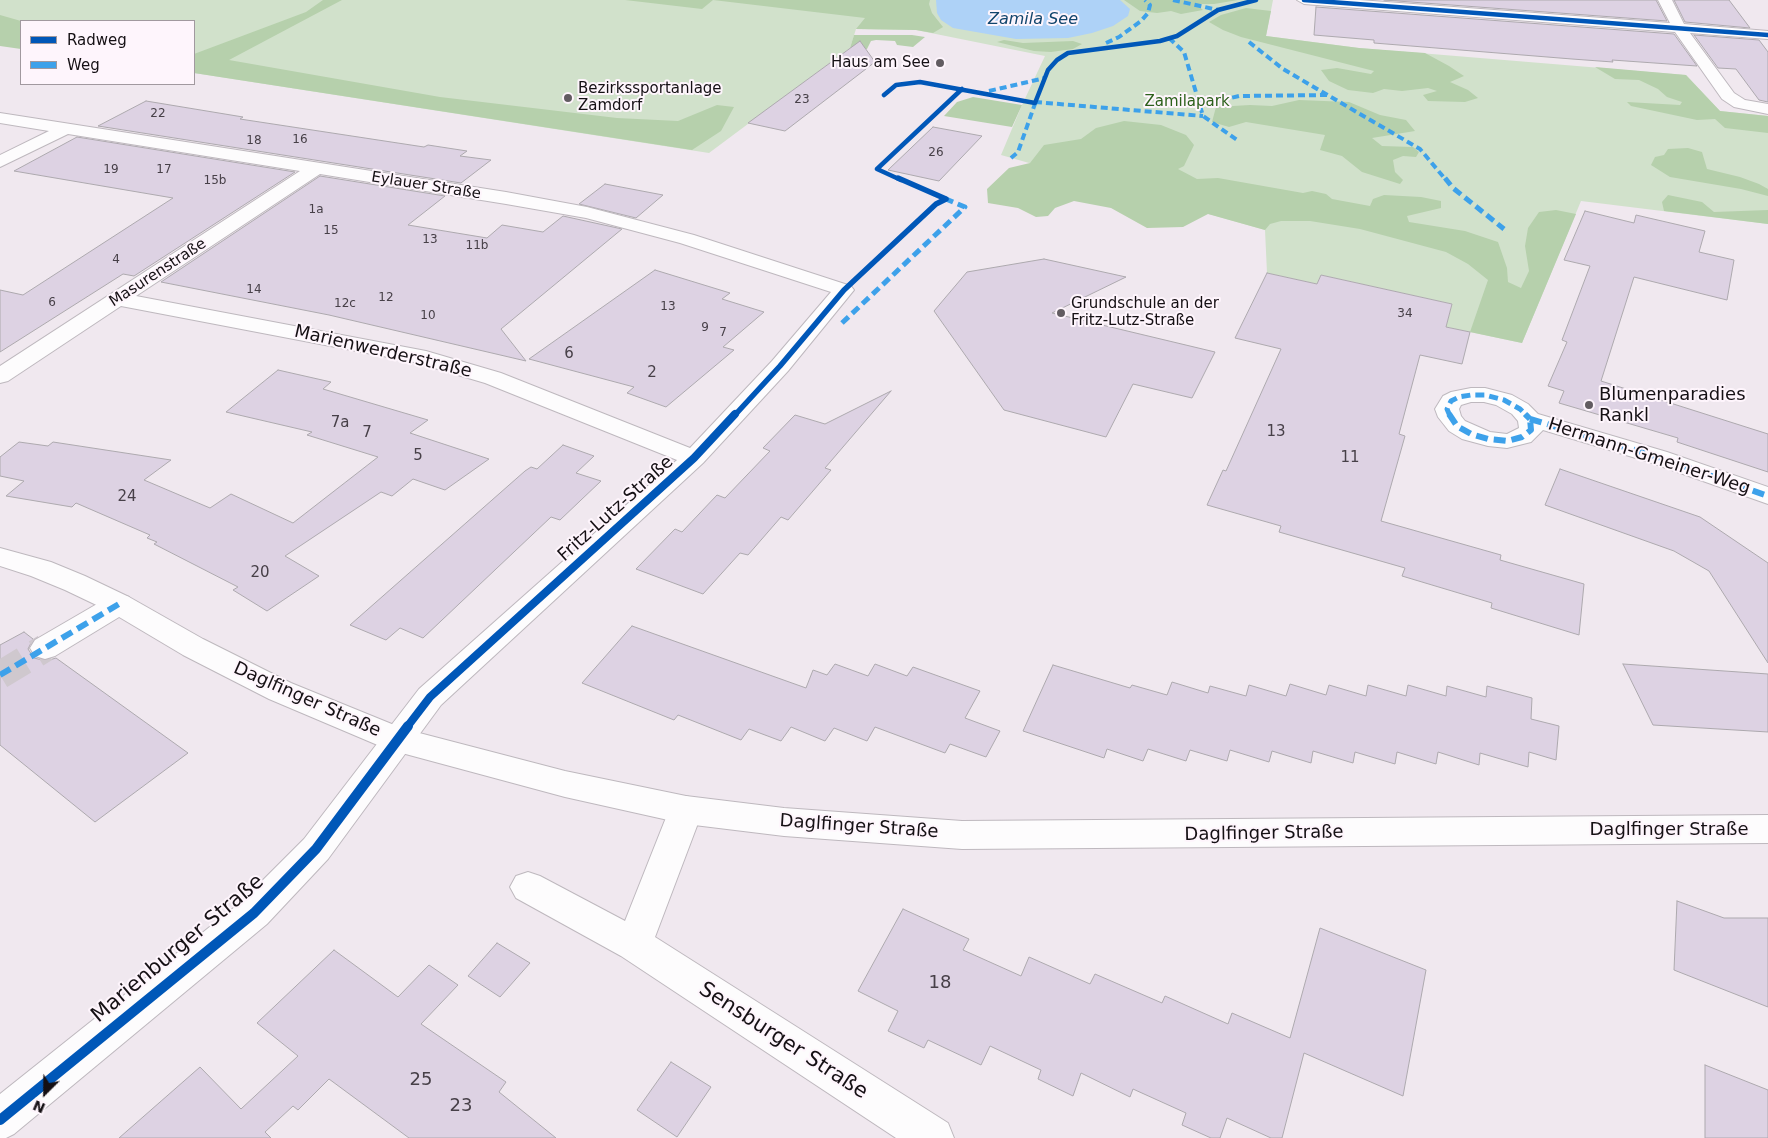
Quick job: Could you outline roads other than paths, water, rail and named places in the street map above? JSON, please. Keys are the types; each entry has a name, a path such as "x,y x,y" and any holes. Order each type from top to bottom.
{"street":[{"path":"1304,0 1475,6 1679,28 1768,35"},
{"path":"1665,0 1679,28 1728,96 1740,104 1768,109"},
{"name":"Eylauer Straße","path":"0,118 506,198 586,213 687,239 844,290"},
{"path":"0,162 67,128"},
{"name":"Masurenstraße","path":"0,376 316,169"},
{"name":"Fritz-Lutz-Straße","path":"398,740 430,698 694,458 780,366 844,290"},
{"name":"Marienwerderstraße","path":"119,299 418,356 494,378 694,458"},
{"name":"Hermann-Gmeiner-Weg","path":"1530,419 1658,457 1768,496"},
{"name":"Daglfinger Straße","path":"0,557 41,569 119,604 193,647 280,691 398,740 555,782 686,810 784,822 962,835 1768,829"},
{"path":"45,648 119,604"},
{"name":"Marienburger Straße","path":"0,1120 254,913 316,849 398,740"},
{"path":"634,944 686,810"},
{"name":"Sensburger Straße","path":"528,886 634,944 931,1138"}],"water":[{"name":"Zamila See","path":"936,0 1120,0 1130,9 1128,16 1113,26 1092,33 1068,38 1016,39 953,28 941,20 937,13"}],"tunnel":[{"path":"0,675 45,648"}],"place":[{"name":"Haus am See","path":"940,63"},
{"name":"Bezirkssportanlage Zamdorf","path":"568,98"},
{"name":"Grundschule an der Fritz-Lutz-Straße","path":"1061,313"},
{"name":"Blumenparadies Rankl","path":"1589,405"}],"park label":[{"name":"Zamilapark","path":"1187,102"}]}
